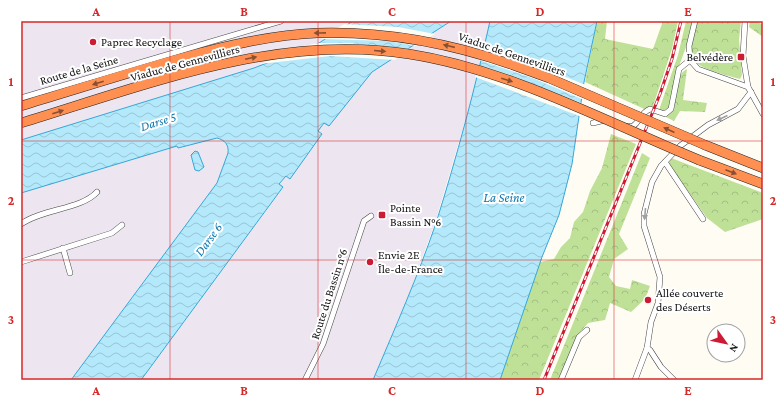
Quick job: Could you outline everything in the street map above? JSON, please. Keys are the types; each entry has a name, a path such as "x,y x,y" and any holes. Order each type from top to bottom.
{"highway":[{"name":"Viaduc de Gennevilliers","path":"21,106 221,48 282,36 317,33 366,34 414,38 487,56 549,78 705,145 763,168"},
{"name":"Viaduc de Gennevilliers","path":"21,123 214,66 270,54 320,49 361,50 416,56 455,64 512,81 699,160 763,184"}],"street":[{"name":"Route de la Seine","path":"21,98 281,21"},
{"path":"695,21 689,46 690,60 698,69 748,87"},
{"path":"745,21 743,56 748,87 763,114"},
{"path":"593,122 605,120 632,128 638,122 642,113 650,109 665,114 674,104 679,69 690,60"},
{"path":"635,380 647,348 651,322 658,303 660,277 644,226 644,214 652,182 665,162 680,146 699,131 738,109 751,92"},
{"path":"665,162 703,219"},
{"path":"21,224 39,214 90,198 97,192"},
{"name":"Route du Bassin n°6","path":"305,380 323,344 364,221 371,216"},
{"path":"21,262 112,233 122,225"},
{"path":"63,248 70,273"},
{"path":"561,380 579,337 587,330"},
{"path":"647,348 650,350 661,367 674,380"}],"shaded area":[{"path":"21,21 353,21 319,43 254,68 21,140"},
{"path":"451,21 490,21 476,84 435,223 408,297 373,380 141,380 283,188 279,184 286,176 290,178 322,134 318,131 325,122 329,125 372,72"},
{"path":"212,138 222,139 229,148 217,183 71,380 21,380 21,193 177,145 178,148"}],"green space":[{"path":"597,21 607,21 605,39 653,49 663,21 678,21 672,49 651,112 585,82"},
{"path":"686,21 692,21 686,47 675,77 670,107 663,111 659,110 678,55"},
{"path":"696,21 741,21 739,40 742,75 740,79 704,68 693,60 691,55 691,47"},
{"path":"750,21 756,21 763,25 763,37 749,27"},
{"path":"687,69 683,100 707,103 705,112 680,111 674,121 666,117 674,110 678,82 680,76"},
{"path":"611,134 636,144 539,380 500,380 540,262 554,259 561,247 570,238 574,222 583,212 590,191 602,168"},
{"path":"642,153 650,158 619,234 628,249 614,259 609,277 616,286 630,289 632,280 650,286 645,299 631,312 610,303 605,320 588,323 577,336 558,380 550,380"},
{"path":"671,158 763,193 763,219 725,232 707,218 671,167 669,163"}],"water":[{"path":"353,21 451,21 372,72 329,126 324,123 318,131 322,134 290,179 286,176 279,184 283,187 141,380 71,380 217,183 228,153 228,148 222,140 217,138 178,148 177,146 21,193 21,140 254,68 319,43"},
{"name":"La Seine","path":"490,21 597,21 584,82 572,164 559,215 542,257 500,380 373,380 414,282 436,223 465,122"},
{"path":"195,151 198,152 204,167 199,171 195,170 191,155"}],"pier":[{"path":"344,24 398,27 435,34 416,46 388,41 321,39"},
{"path":"350,43 412,49 395,60 330,56 260,64 312,44"},
{"path":"482,46 503,52 586,85 584,100 535,79 479,60"},
{"path":"478,65 513,76 584,104 582,117 475,77"}],"railway":[{"path":"544,380 660,94 672,59 681,21"}],"place":[{"name":"Paprec Recyclage","path":"93,42"},
{"name":"Belvédère","path":"741,57"},
{"name":"Pointe Bassin N°6","path":"382,215"},
{"name":"Envie 2E Île-de-France","path":"370,262"},
{"name":"Allée couverte des Déserts","path":"648,300"}],"water label":[{"name":"Darse 5","path":"158,121"},
{"name":"Darse 6","path":"208,239"}]}
